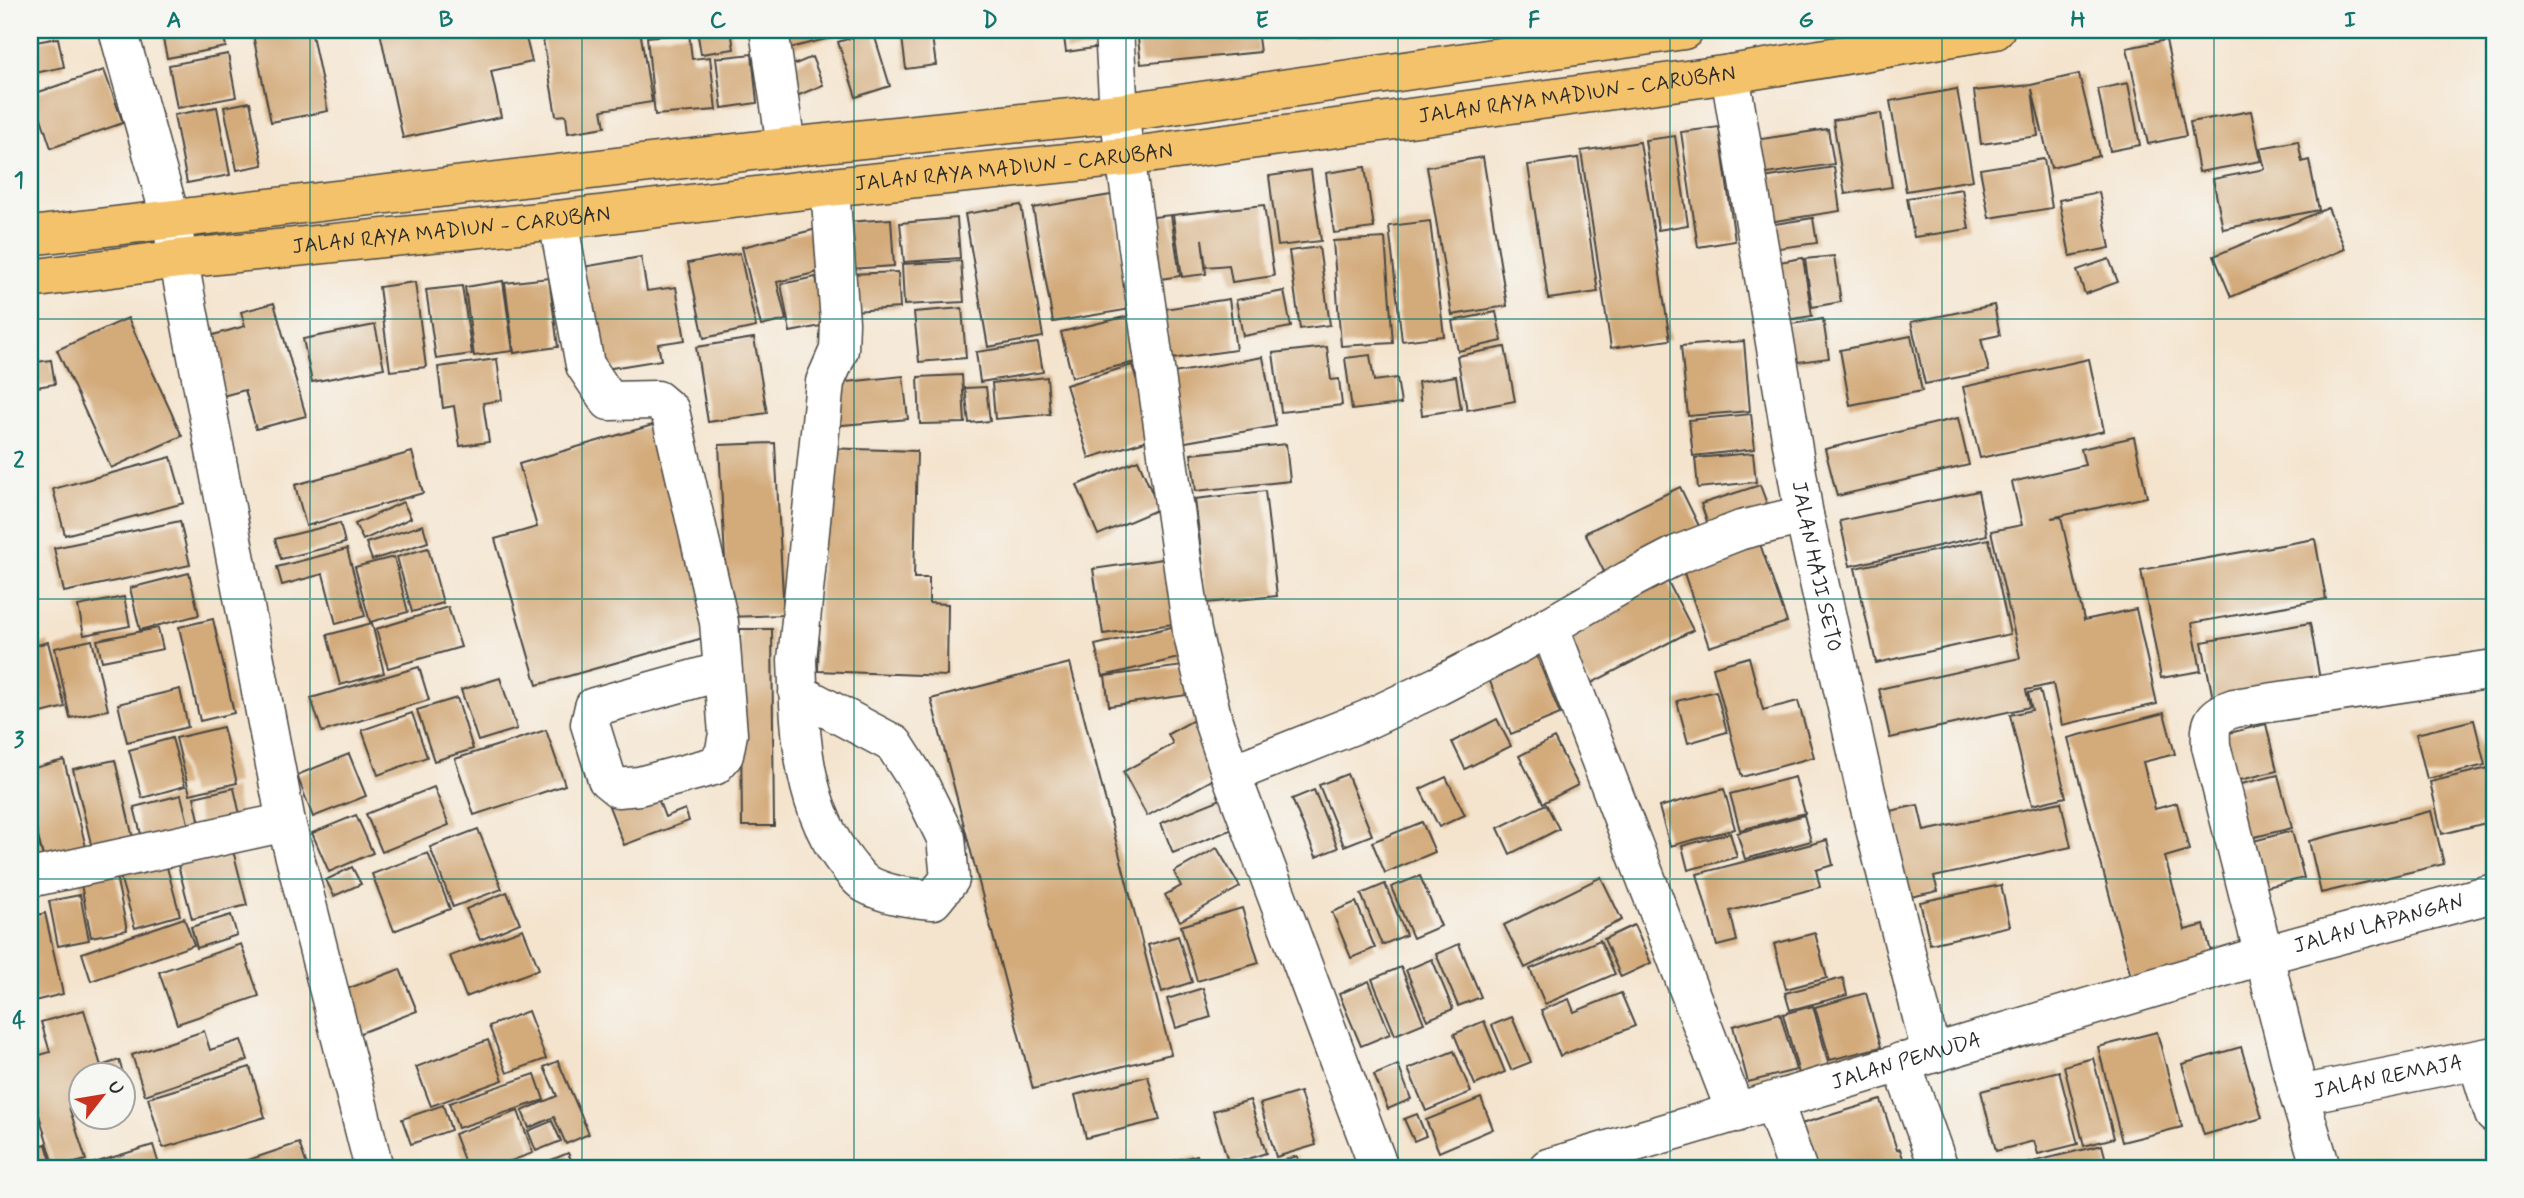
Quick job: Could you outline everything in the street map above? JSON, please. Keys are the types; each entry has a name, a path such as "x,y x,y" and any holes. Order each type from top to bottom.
{"highway":[{"name":"JALAN RAYA MADIUN - CARUBAN","path":"30,236 786,147 1119,113 1684,30"},
{"name":"JALAN RAYA MADIUN - CARUBAN","path":"30,279 179,259 1125,157 1730,74 1995,30"}],"street":[{"path":"118,30 171,220 286,822 374,1168"},
{"path":"769,30 786,147"},
{"path":"1114,30 1119,113 1192,631 1213,721 1231,774 1378,1168"},
{"name":"JALAN HAJI SETO","path":"1730,74 1804,515 1866,792 1939,1168"},
{"path":"799,693 894,744 919,783 946,838 950,879 933,900 898,896 863,883 834,848 815,807 806,774 799,693 797,660 825,382 839,350 840,323 830,187"},
{"path":"558,220 585,365 609,401 657,400 670,411 719,622 723,671"},
{"path":"1231,774 1378,714 1438,686 1677,555 1741,530 1804,515"},
{"path":"1549,626 1736,1113"},
{"name":"JALAN REMAJA","path":"2486,1058 2299,1095 2211,746 2211,729 2214,719 2222,712 2234,708 2494,669"},
{"path":"30,878 286,822"},
{"name":"JALAN LAPANGAN","path":"2264,955 2494,893"},
{"name":"JALAN PEMUDA","path":"1548,1168 2264,955"},
{"path":"2486,1058 2494,1114"},
{"path":"2299,1095 2321,1168"},
{"path":"1774,1102 1797,1168"}],"building":[{"path":"161,30 223,30 226,47 167,58"},
{"path":"252,30 311,30 328,111 271,122"},
{"path":"524,30 532,62 491,71 501,117 403,138 380,32"},
{"path":"606,30 640,30 652,102 602,110 605,127 568,133 566,115 556,116 543,40"},
{"path":"697,30 731,30 734,49 701,54"},
{"path":"777,30 832,30 834,37 782,50"},
{"path":"901,30 931,30 936,65 906,69"},
{"path":"1063,30 1099,30 1101,47 1066,52"},
{"path":"1137,30 1257,30 1260,52 1141,64"},
{"path":"1263,30 1292,30 1292,35 1263,36"},
{"path":"1296,30 1327,30 1327,36 1297,38"},
{"path":"873,31 890,86 856,97 838,42"},
{"path":"689,33 692,59 710,57 716,110 655,115 647,37"},
{"path":"58,38 64,67 30,74 30,43"},
{"path":"2166,40 2186,136 2148,144 2127,48"},
{"path":"228,54 236,97 177,108 169,65"},
{"path":"752,54 757,103 722,108 716,58"},
{"path":"812,57 823,85 792,98 781,70"},
{"path":"104,70 123,123 51,148 33,94"},
{"path":"2079,74 2099,156 2051,168 2032,89 2038,136 1981,144 1974,91 2031,85"},
{"path":"2128,83 2140,145 2110,151 2098,89"},
{"path":"1957,89 1973,180 1906,191 1890,101"},
{"path":"250,102 263,165 237,170 224,107"},
{"path":"217,107 230,175 187,183 174,115"},
{"path":"2251,111 2261,161 2199,172 2190,122"},
{"path":"1881,113 1892,187 1845,194 1833,120"},
{"path":"1719,127 1735,241 1698,247 1681,132"},
{"path":"1828,129 1834,164 1760,175 1755,140"},
{"path":"1675,136 1688,225 1658,230 1645,140"},
{"path":"2298,141 2302,162 2309,160 2319,210 2223,229 2213,179 2265,169 2260,148"},
{"path":"1640,142 1670,340 1611,348 1581,151"},
{"path":"1483,157 1507,306 1452,315 1427,167"},
{"path":"1578,158 1598,292 1548,299 1528,165"},
{"path":"2044,159 2052,208 1989,218 1980,169"},
{"path":"1365,167 1374,228 1334,233 1326,173"},
{"path":"1834,167 1840,211 1769,222 1763,178"},
{"path":"1311,170 1321,241 1278,246 1269,176"},
{"path":"1962,189 1969,229 1914,237 1907,198"},
{"path":"2099,192 2110,248 2070,256 2059,200"},
{"path":"1111,195 1131,309 1053,322 1033,208"},
{"path":"1021,205 1043,337 988,347 965,214"},
{"path":"1264,205 1274,276 1232,282 1229,265 1206,267 1202,239 1206,274 1182,277 1173,215"},
{"path":"2328,208 2345,249 2231,297 2214,256"},
{"path":"1171,215 1180,276 1154,280 1145,218"},
{"path":"957,218 960,258 904,262 900,223"},
{"path":"1813,218 1817,243 1772,249 1768,225"},
{"path":"891,219 894,266 849,269 846,222"},
{"path":"1430,221 1444,336 1402,341 1389,226"},
{"path":"817,229 827,270 777,282 786,320 761,326 742,247"},
{"path":"1385,238 1393,343 1341,346 1333,241"},
{"path":"1319,247 1330,325 1300,329 1289,251"},
{"path":"740,253 756,327 704,338 688,263"},
{"path":"1834,256 1841,302 1812,307 1805,259"},
{"path":"641,257 647,291 676,287 685,340 658,344 661,360 599,370 583,267"},
{"path":"1803,258 1812,316 1787,320 1779,262"},
{"path":"2109,259 2118,282 2085,294 2077,270"},
{"path":"961,261 964,302 904,305 902,264"},
{"path":"898,272 900,308 852,311 850,274"},
{"path":"816,277 826,325 790,332 781,284"},
{"path":"549,278 558,347 514,353 505,283"},
{"path":"503,281 513,351 474,356 465,287"},
{"path":"415,282 426,367 390,371 379,287"},
{"path":"462,286 472,354 436,359 426,290"},
{"path":"1284,291 1291,327 1243,336 1236,300"},
{"path":"1229,299 1236,350 1171,359 1164,309"},
{"path":"274,303 306,416 256,429 245,390 215,398 199,339 245,326 241,312"},
{"path":"1994,305 2000,335 1981,339 1989,371 1925,384 1911,322"},
{"path":"962,308 966,358 919,362 914,312"},
{"path":"1496,312 1502,341 1458,351 1452,321"},
{"path":"1133,315 1144,360 1072,377 1061,332"},
{"path":"128,318 182,436 111,468 57,350"},
{"path":"1823,319 1829,358 1791,363 1785,325"},
{"path":"375,325 384,368 312,382 303,339"},
{"path":"1911,336 1922,391 1850,405 1840,350"},
{"path":"754,338 767,413 708,422 696,347"},
{"path":"1744,341 1750,411 1688,416 1681,346"},
{"path":"1038,343 1043,372 980,382 976,352"},
{"path":"1327,347 1331,380 1339,379 1342,405 1281,412 1273,353"},
{"path":"1505,347 1515,401 1467,410 1457,356"},
{"path":"1370,355 1374,381 1397,378 1401,404 1352,410 1345,358"},
{"path":"1263,357 1276,426 1180,443 1168,374"},
{"path":"497,359 502,400 483,403 489,442 460,446 454,406 443,408 438,367"},
{"path":"2089,359 2104,431 1980,458 1963,387"},
{"path":"51,360 55,384 30,388 30,363"},
{"path":"1132,365 1155,438 1089,458 1066,385"},
{"path":"962,375 965,423 920,424 918,377"},
{"path":"903,376 908,419 832,426 828,384"},
{"path":"1456,376 1461,409 1422,415 1418,382"},
{"path":"1047,377 1050,414 995,419 992,383"},
{"path":"986,387 990,421 969,423 965,388"},
{"path":"1751,414 1755,449 1693,456 1689,420"},
{"path":"1958,418 1969,465 1837,496 1825,449"},
{"path":"656,424 717,634 537,685 495,539 537,527 519,464"},
{"path":"2134,437 2147,497 2051,518 2061,517 2084,620 2136,609 2157,704 2062,725 2053,684 2026,690 2030,707 1890,738 1879,689 2020,658 1991,531 2022,525 2012,482 2085,465 2081,449"},
{"path":"775,443 784,615 728,617 719,445"},
{"path":"1286,444 1290,481 1196,491 1191,454"},
{"path":"824,448 917,451 914,578 929,578 929,603 948,604 947,676 818,671"},
{"path":"412,452 423,493 306,526 295,485"},
{"path":"1753,453 1756,482 1698,488 1695,458"},
{"path":"171,457 184,503 65,535 53,489"},
{"path":"1138,460 1159,509 1098,535 1077,485"},
{"path":"1760,485 1771,515 1712,536 1701,504"},
{"path":"1680,487 1701,530 1606,576 1585,533"},
{"path":"1265,491 1277,596 1207,603 1195,499"},
{"path":"1978,491 1987,535 1850,566 1840,521"},
{"path":"403,502 411,518 363,540 355,524"},
{"path":"180,521 190,565 64,592 54,548"},
{"path":"340,523 345,543 281,559 275,539"},
{"path":"423,525 428,542 372,560 366,543"},
{"path":"1989,539 2010,634 1876,663 1855,568"},
{"path":"2315,539 2326,599 2192,623 2201,671 2161,678 2141,570"},
{"path":"1760,544 1787,622 1709,647 1683,570"},
{"path":"428,548 443,603 412,612 397,557"},
{"path":"347,549 365,616 336,624 323,574 282,585 277,567"},
{"path":"394,557 408,612 370,622 355,567"},
{"path":"1170,558 1180,623 1103,634 1093,569"},
{"path":"189,573 199,615 140,630 130,588"},
{"path":"1664,574 1693,630 1590,684 1560,628"},
{"path":"124,597 130,626 84,635 78,606"},
{"path":"448,607 461,647 388,668 376,629"},
{"path":"213,619 234,713 200,721 179,627"},
{"path":"372,623 384,673 340,685 327,635"},
{"path":"2310,623 2320,680 2213,699 2202,642"},
{"path":"1180,625 1187,656 1103,676 1095,645"},
{"path":"158,628 163,649 102,661 97,640"},
{"path":"740,629 772,629 774,826 742,826"},
{"path":"92,640 108,710 70,718 55,648"},
{"path":"48,642 65,707 30,716 30,647"},
{"path":"1536,654 1560,714 1511,734 1487,674"},
{"path":"1749,657 1763,710 1798,701 1814,757 1742,777 1713,667"},
{"path":"1070,663 1171,1054 1033,1089 931,699"},
{"path":"1183,666 1187,695 1109,706 1105,676"},
{"path":"419,667 429,700 322,732 311,698"},
{"path":"500,678 517,729 478,741 461,690"},
{"path":"180,689 188,727 127,742 118,704"},
{"path":"2040,690 2066,797 2032,805 2010,715 2032,710 2028,693"},
{"path":"1716,691 1727,732 1688,743 1677,701"},
{"path":"457,698 473,749 434,761 417,710"},
{"path":"412,713 427,757 378,775 362,730"},
{"path":"2164,713 2175,754 2143,762 2155,809 2177,803 2189,850 2165,857 2185,930 2204,925 2215,967 2134,988 2068,738"},
{"path":"1199,717 1228,771 1147,816 1123,772 1173,744 1168,734"},
{"path":"1497,719 1511,746 1465,769 1452,742"},
{"path":"2474,720 2485,765 2427,779 2416,734"},
{"path":"2266,724 2277,771 2228,783 2217,736"},
{"path":"223,727 237,783 190,794 176,738"},
{"path":"546,730 565,785 474,815 455,759"},
{"path":"172,738 185,786 142,798 129,750"},
{"path":"1554,738 1578,785 1543,803 1519,756"},
{"path":"349,754 366,796 313,817 297,775"},
{"path":"64,760 87,851 30,870 30,814 44,860 30,805 30,769"},
{"path":"115,760 135,847 94,856 73,769"},
{"path":"2488,768 2494,793 2494,821 2442,834 2430,782"},
{"path":"1347,774 1372,835 1344,846 1319,785"},
{"path":"2278,775 2292,828 2242,840 2229,787"},
{"path":"1446,777 1465,815 1439,827 1420,789"},
{"path":"1795,777 1805,813 1740,830 1730,794"},
{"path":"652,783 665,817 685,809 689,821 624,845 607,801"},
{"path":"434,787 449,825 382,852 366,814"},
{"path":"234,788 242,824 202,833 194,797"},
{"path":"1724,789 1735,829 1670,846 1659,807"},
{"path":"1314,790 1338,848 1316,857 1292,799"},
{"path":"181,795 191,835 144,846 134,807"},
{"path":"1226,797 1238,827 1173,853 1161,823"},
{"path":"2061,802 2071,847 1934,877 1938,891 1901,899 1881,813 1918,805 1924,831"},
{"path":"1546,804 1559,829 1510,854 1498,828"},
{"path":"2431,811 2444,864 2321,893 2309,841"},
{"path":"356,815 373,853 329,872 312,833"},
{"path":"1804,815 1811,841 1745,859 1737,833"},
{"path":"1422,822 1435,852 1385,873 1372,842"},
{"path":"478,829 502,889 453,907 430,847"},
{"path":"2292,831 2304,878 2254,890 2242,844"},
{"path":"1730,833 1737,857 1688,870 1682,846"},
{"path":"1827,840 1833,865 1816,870 1820,887 1730,911 1737,941 1717,946 1697,874"},
{"path":"231,843 247,905 192,919 176,857"},
{"path":"1217,848 1240,887 1180,921 1165,895 1181,886 1174,872"},
{"path":"428,853 450,909 394,931 372,874"},
{"path":"165,860 180,915 135,928 119,873"},
{"path":"352,867 361,884 334,896 326,880"},
{"path":"115,871 127,930 91,937 80,879"},
{"path":"1420,876 1441,926 1413,938 1391,887"},
{"path":"1601,877 1622,920 1525,968 1504,925"},
{"path":"1385,884 1406,935 1382,945 1361,894"},
{"path":"2001,885 2010,926 1930,944 1920,902"},
{"path":"507,892 520,923 480,940 466,909"},
{"path":"80,895 89,940 58,946 49,901"},
{"path":"1356,902 1375,948 1351,958 1332,912"},
{"path":"1242,908 1259,963 1197,981 1181,926"},
{"path":"45,913 63,994 30,1002 30,917"},
{"path":"231,915 237,935 197,948 191,927"},
{"path":"184,918 194,945 91,981 82,953"},
{"path":"1634,925 1651,963 1621,977 1604,939"},
{"path":"523,929 539,969 466,997 450,956"},
{"path":"1815,933 1827,978 1786,989 1774,944"},
{"path":"1178,936 1192,982 1162,992 1148,945"},
{"path":"1600,940 1615,974 1545,1004 1530,969"},
{"path":"241,944 259,996 177,1024 159,972"},
{"path":"1459,944 1481,997 1458,1006 1436,954"},
{"path":"1432,959 1453,1009 1427,1020 1406,970"},
{"path":"1401,967 1424,1023 1395,1035 1372,979"},
{"path":"400,969 417,1011 353,1036 336,993"},
{"path":"1843,978 1847,995 1790,1010 1785,993"},
{"path":"1369,981 1390,1034 1361,1046 1339,994"},
{"path":"1203,988 1211,1017 1176,1028 1167,999"},
{"path":"1621,993 1635,1026 1560,1056 1541,1010 1569,999 1574,1012"},
{"path":"1866,993 1881,1047 1830,1060 1815,1007"},
{"path":"1813,1006 1831,1073 1801,1081 1783,1014"},
{"path":"84,1010 100,1062 66,1062 66,1132 77,1132 86,1160 55,1168 30,1085 30,1058 50,1052 41,1022"},
{"path":"528,1011 546,1059 507,1073 489,1026"},
{"path":"1780,1013 1796,1070 1748,1082 1733,1026"},
{"path":"1512,1017 1531,1062 1511,1070 1492,1025"},
{"path":"1484,1021 1505,1072 1475,1085 1454,1034"},
{"path":"204,1031 210,1050 241,1040 248,1060 145,1095 132,1055"},
{"path":"2157,1032 2182,1127 2122,1142 2098,1047"},
{"path":"488,1040 503,1080 431,1106 416,1067"},
{"path":"2241,1047 2262,1118 2204,1135 2182,1064"},
{"path":"1454,1051 1471,1092 1426,1111 1408,1069"},
{"path":"2093,1058 2114,1138 2084,1146 2064,1066"},
{"path":"558,1061 589,1134 566,1144 554,1117 529,1128 522,1111 557,1096 544,1067"},
{"path":"1398,1065 1411,1099 1388,1109 1374,1075"},
{"path":"250,1067 265,1117 163,1148 148,1098"},
{"path":"2059,1071 2078,1144 2038,1154 2034,1141 1996,1151 1981,1091"},
{"path":"535,1074 544,1100 458,1128 449,1103"},
{"path":"1148,1076 1160,1120 1086,1138 1075,1095"},
{"path":"1300,1092 1316,1145 1276,1157 1260,1104"},
{"path":"1481,1098 1493,1129 1439,1152 1426,1120"},
{"path":"1250,1100 1266,1153 1229,1165 1213,1111"},
{"path":"1881,1100 1897,1150 1900,1149 1906,1168 1843,1168 1847,1165 1815,1168 1801,1124"},
{"path":"443,1105 451,1130 411,1144 402,1119"},
{"path":"518,1111 533,1153 491,1168 467,1168 454,1134"},
{"path":"1417,1114 1426,1136 1414,1141 1404,1119"},
{"path":"552,1121 561,1141 536,1151 528,1131"},
{"path":"299,1143 308,1168 225,1168"},
{"path":"46,1144 53,1168 30,1168 30,1149"},
{"path":"153,1145 160,1168 78,1168"},
{"path":"2102,1145 2108,1168 2012,1167"},
{"path":"568,1153 575,1168 532,1168"},
{"path":"1197,1155 1201,1168 1169,1168 1167,1163"},
{"path":"1297,1156 1301,1168 1260,1168"}]}
